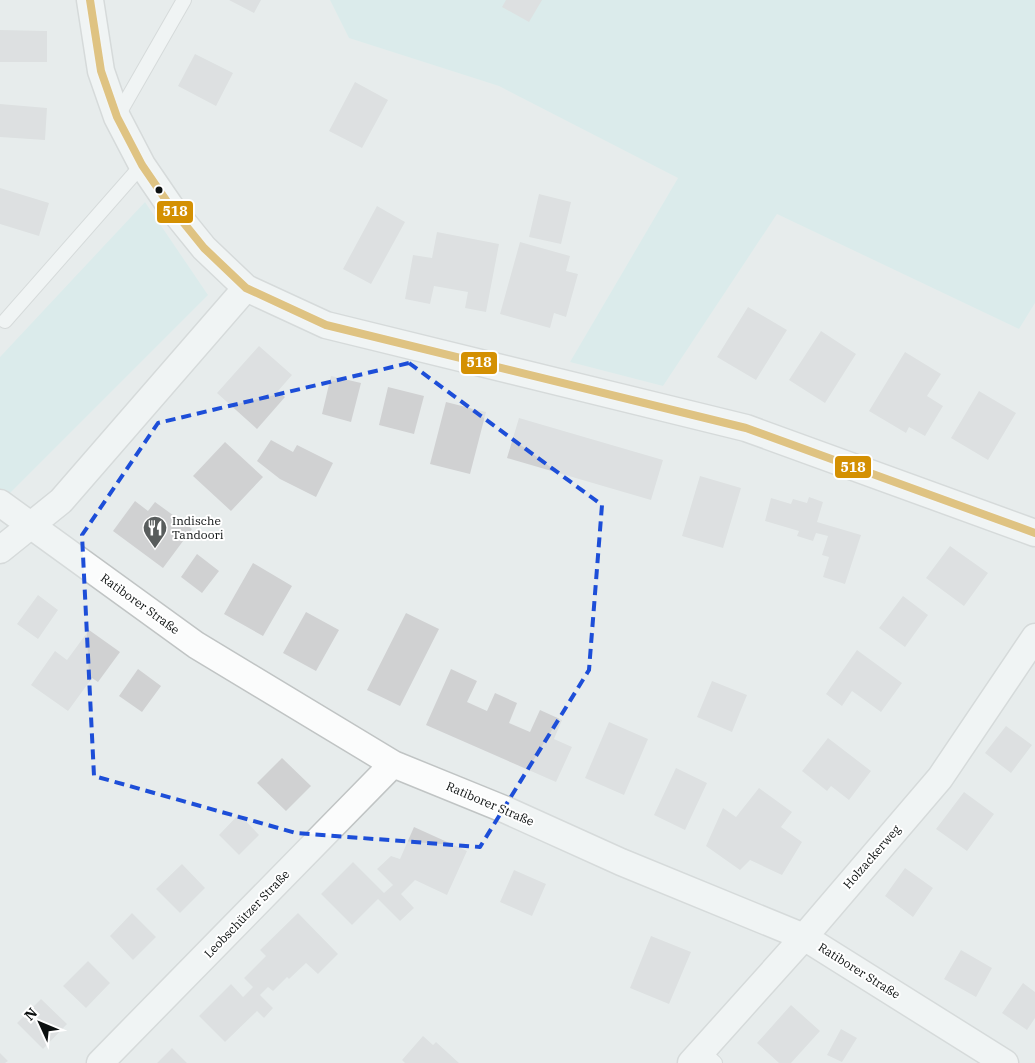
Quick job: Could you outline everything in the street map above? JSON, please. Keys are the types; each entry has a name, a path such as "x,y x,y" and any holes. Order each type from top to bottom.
{"street":[{"path":"90,0 101,71 118,118 142,165 170,206 204,248 246,288 326,325 746,428 1035,533"},
{"path":"0,550 61,501 246,288"},
{"name":"Ratiborer Straße","path":"0,503 196,645 393,764 506,810 621,862 804,936 1005,1063"},
{"name":"Holzackerweg","path":"703,1059 804,936 940,778 1035,637"},
{"name":"Leobschützer Straße","path":"100,1063 393,764"}],"lane":[{"path":"118,118 184,0"},
{"path":"5,321 142,165"}],"highlighted area":[{"path":"409,363 602,505 589,670 480,847 296,833 94,776 82,535 158,423"}],"shaded area":[{"path":"330,0 1035,0 1035,303 1019,329 777,214 663,386 570,362 678,178 499,86 349,38"},
{"path":"145,202 208,295 6,497 0,492 0,357"}],"building":[{"path":"229,0 261,0 254,13"},
{"path":"506,0 542,0 529,22 502,7"},
{"path":"0,30 47,31 47,62 0,62"},
{"path":"195,54 233,73 216,106 178,86"},
{"path":"355,82 388,100 362,148 329,131"},
{"path":"0,104 47,108 45,140 0,137"},
{"path":"0,188 49,203 39,236 0,224"},
{"path":"539,194 571,202 561,244 529,237"},
{"path":"377,206 405,222 371,284 343,269"},
{"path":"437,232 499,244 486,312 465,308 468,292 434,286 430,304 405,299 413,255 432,258"},
{"path":"520,242 570,256 566,271 578,274 566,317 554,313 550,328 500,314"},
{"path":"748,307 787,330 756,380 717,357"},
{"path":"821,331 856,354 825,403 789,380"},
{"path":"259,346 292,375 278,391 285,397 257,429 217,393"},
{"path":"905,352 941,374 927,396 943,406 925,436 909,427 906,433 869,411"},
{"path":"331,376 361,383 351,422 322,414"},
{"path":"388,387 424,396 414,434 379,425"},
{"path":"979,391 1016,413 988,460 951,438"},
{"path":"446,402 486,412 470,474 430,464"},
{"path":"519,418 663,460 651,500 507,458"},
{"path":"271,440 293,452 297,445 333,463 316,497 280,479 257,461"},
{"path":"225,442 263,477 231,511 193,476"},
{"path":"700,476 741,488 723,548 682,536"},
{"path":"809,497 823,502 817,522 861,535 845,584 823,577 829,557 822,555 828,536 816,533 813,541 797,536 799,531 765,521 771,498 791,504 793,499 807,503"},
{"path":"135,501 148,511 155,502 192,529 163,568 113,531"},
{"path":"950,546 988,573 964,606 926,578"},
{"path":"197,554 219,571 202,593 181,577"},
{"path":"253,563 292,586 263,636 224,614"},
{"path":"38,595 58,610 38,639 17,624"},
{"path":"903,596 928,615 905,647 879,628"},
{"path":"306,612 339,630 316,671 283,653"},
{"path":"406,613 439,629 400,706 367,690"},
{"path":"89,630 120,652 98,682 92,678 68,711 31,685 55,651 67,660"},
{"path":"857,650 902,683 881,712 852,691 842,706 826,694"},
{"path":"138,669 161,686 142,712 119,696"},
{"path":"451,669 477,681 467,702 487,711 495,693 517,703 509,723 530,732 540,710 562,720 554,739 572,747 556,782 426,725"},
{"path":"712,681 747,695 732,732 697,717"},
{"path":"609,722 648,739 624,795 585,778"},
{"path":"1006,726 1032,745 1011,773 985,753"},
{"path":"828,738 871,771 849,800 831,786 827,791 802,771"},
{"path":"282,758 311,786 286,811 257,783"},
{"path":"676,768 707,783 685,830 654,815"},
{"path":"759,788 792,812 781,827 802,842 782,875 750,860 740,870 706,846 723,808 736,817"},
{"path":"964,792 994,814 967,851 936,829"},
{"path":"239,814 259,835 239,855 219,835"},
{"path":"414,827 467,851 447,895 415,880 401,894 414,908 400,921 378,899 352,925 321,894 353,862 384,893 393,885 377,869 391,856 400,859"},
{"path":"182,864 205,888 180,913 156,889"},
{"path":"905,868 933,888 913,917 885,896"},
{"path":"514,870 546,884 532,916 500,902"},
{"path":"132,913 156,937 133,960 110,936"},
{"path":"298,913 338,954 318,974 306,963 289,979 287,977 273,991 268,987 260,995 273,1008 264,1018 257,1011 225,1042 199,1016 231,984 243,997 253,987 244,978 266,956 260,950"},
{"path":"651,936 691,952 669,1004 630,988"},
{"path":"961,950 992,968 976,997 944,979"},
{"path":"88,961 110,983 86,1008 63,986"},
{"path":"1023,983 1035,992 1035,1018 1027,1030 1002,1013"},
{"path":"41,999 67,1024 43,1049 17,1023"},
{"path":"791,1005 820,1031 791,1063 779,1063 757,1043"},
{"path":"841,1029 857,1038 842,1062 827,1055"},
{"path":"423,1036 433,1045 436,1042 459,1063 405,1063 402,1060"},
{"path":"172,1048 187,1063 157,1063"},
{"path":"0,1053 8,1061 0,1063"}],"transit line":[{"name":"518","path":"90,0 101,71 117,117 142,165 170,206 204,248 246,288 326,325 746,428 1035,533"}],"place":[{"name":"Indische Tandoori","path":"155,549"}]}
